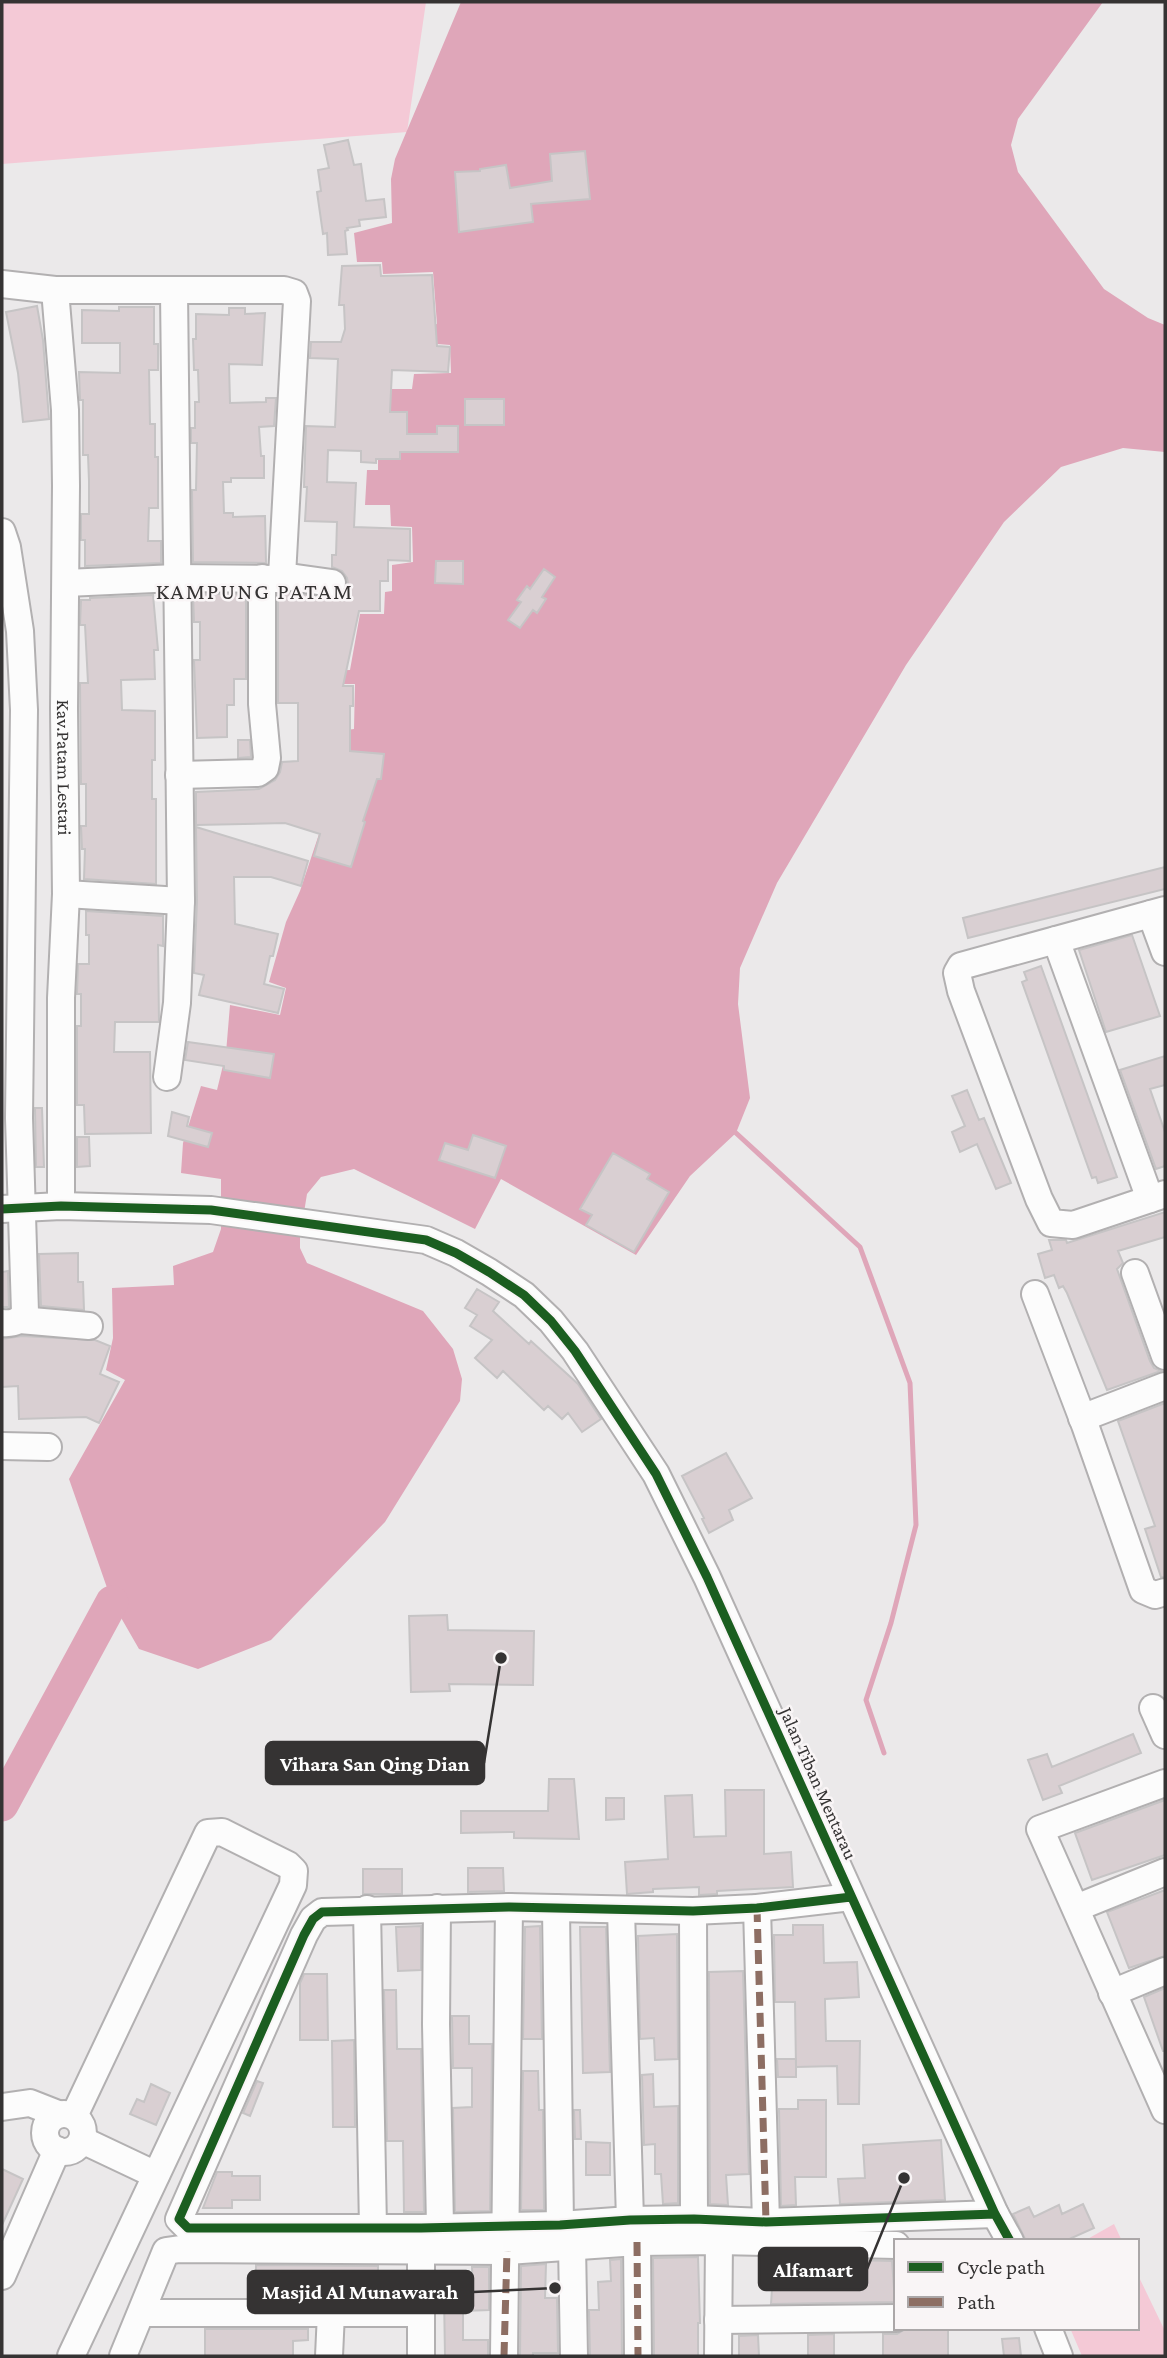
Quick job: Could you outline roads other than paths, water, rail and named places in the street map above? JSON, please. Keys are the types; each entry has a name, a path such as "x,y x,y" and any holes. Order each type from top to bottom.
{"street":[{"path":"2,284 55,290 284,290 293,293 297,301 262,704 267,764 263,771 258,773 179,775"},
{"name":"Kav.Patam Lestari","path":"55,290 65,410 66,894 61,998 61,1206"},
{"path":"167,1077 177,1003 181,901 174,292"},
{"path":"2,532 7,547 20,631 23,710 19,1118 12,1209 24,1312 11,1322"},
{"path":"65,583 272,577 332,583"},
{"path":"66,894 181,901"},
{"path":"1056,940 1158,1197 1073,1225 1051,1223 1039,1199 961,991 957,973 961,966 1158,912 1165,952"},
{"path":"12,1209 61,1206"},
{"name":"Jalan Tiban Mentarau","path":"61,1206 211,1210 426,1240 489,1272 524,1295 551,1321 575,1351 656,1474 707,1577 850,1898 1009,2239"},
{"path":"1135,1273 1157,1307 1165,1356"},
{"path":"1035,1294 1084,1422 1143,1590 1155,1595 1165,1592"},
{"path":"11,1322 89,1326"},
{"path":"1084,1422 1165,1386"},
{"path":"1084,1422 1165,1395"},
{"path":"2,1446 48,1447"},
{"path":"1153,1708 1165,1735"},
{"path":"1165,1783 1040,1829 1112,1993 1160,2084 1165,2110"},
{"path":"71,2124 49,2120 44,2132 48,2144 57,2150 73,2150 71,2124 208,1833 222,1832 288,1865 294,1871 293,1885 71,2356"},
{"path":"1076,1908 1165,1872"},
{"path":"850,1898 757,1908 692,1911 509,1907 328,1910 313,1919 179,2219 188,2228 373,2228 506,2238 633,2231 694,2219 766,2222 995,2214"},
{"path":"504,2356 509,1907"},
{"path":"421,2356 436,2024 437,1908"},
{"path":"556,1908 566,2235 574,2356"},
{"path":"757,1908 766,2222"},
{"path":"367,1909 373,2228"},
{"path":"621,1910 638,2356"},
{"path":"692,1911 694,2219"},
{"path":"1112,1993 1165,1971"},
{"path":"2,2107 30,2103 44,2107 156,2175"},
{"path":"2,2276 57,2150"},
{"path":"633,2231 719,2241 894,2245"},
{"path":"123,2356 166,2251 427,2234"},
{"path":"718,2356 719,2241"},
{"path":"142,2313 421,2313"},
{"path":"329,2356 331,2313"},
{"path":"718,2320 894,2318"},
{"path":"1049,2330 1059,2356"}],"waterway":[{"path":"736,1133 860,1247 910,1383 916,1525 891,1623 866,1700 884,1753"},
{"path":"2,1805 112,1602"}],"place":[{"name":"Vihara San Qing Dian","path":"501,1658"},
{"name":"Alfamart","path":"904,2178"},
{"name":"Masjid Al Munawarah","path":"555,2288"}],"district":[{"name":"KAMPUNG PATAM","path":"255,591"}]}
